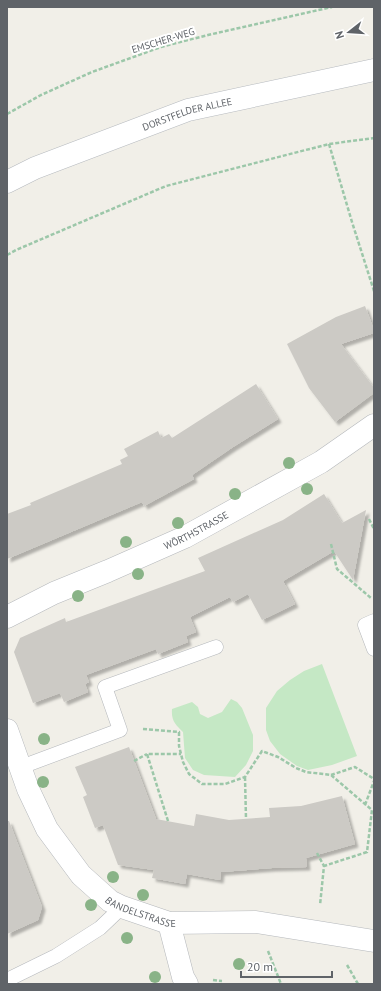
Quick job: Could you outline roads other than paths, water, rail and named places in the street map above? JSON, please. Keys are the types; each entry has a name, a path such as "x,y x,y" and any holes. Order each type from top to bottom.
{"street":[{"name":"DORSTFELDER ALLEE","path":"7,182 35,168 188,110 374,70"},
{"name":"WÖRTHSTRASSE","path":"7,617 54,593 185,537 321,462 374,425"},
{"name":"BANDELSTRASSE","path":"7,730 28,789 47,829 81,875 110,901 122,907 169,923 256,922 374,941"},
{"path":"169,923 183,977 187,984"}],"lane":[{"path":"374,621 365,625 374,649"},
{"path":"21,767 120,730 105,687 216,647"},
{"path":"7,980 62,952 100,928 122,907"}]}
